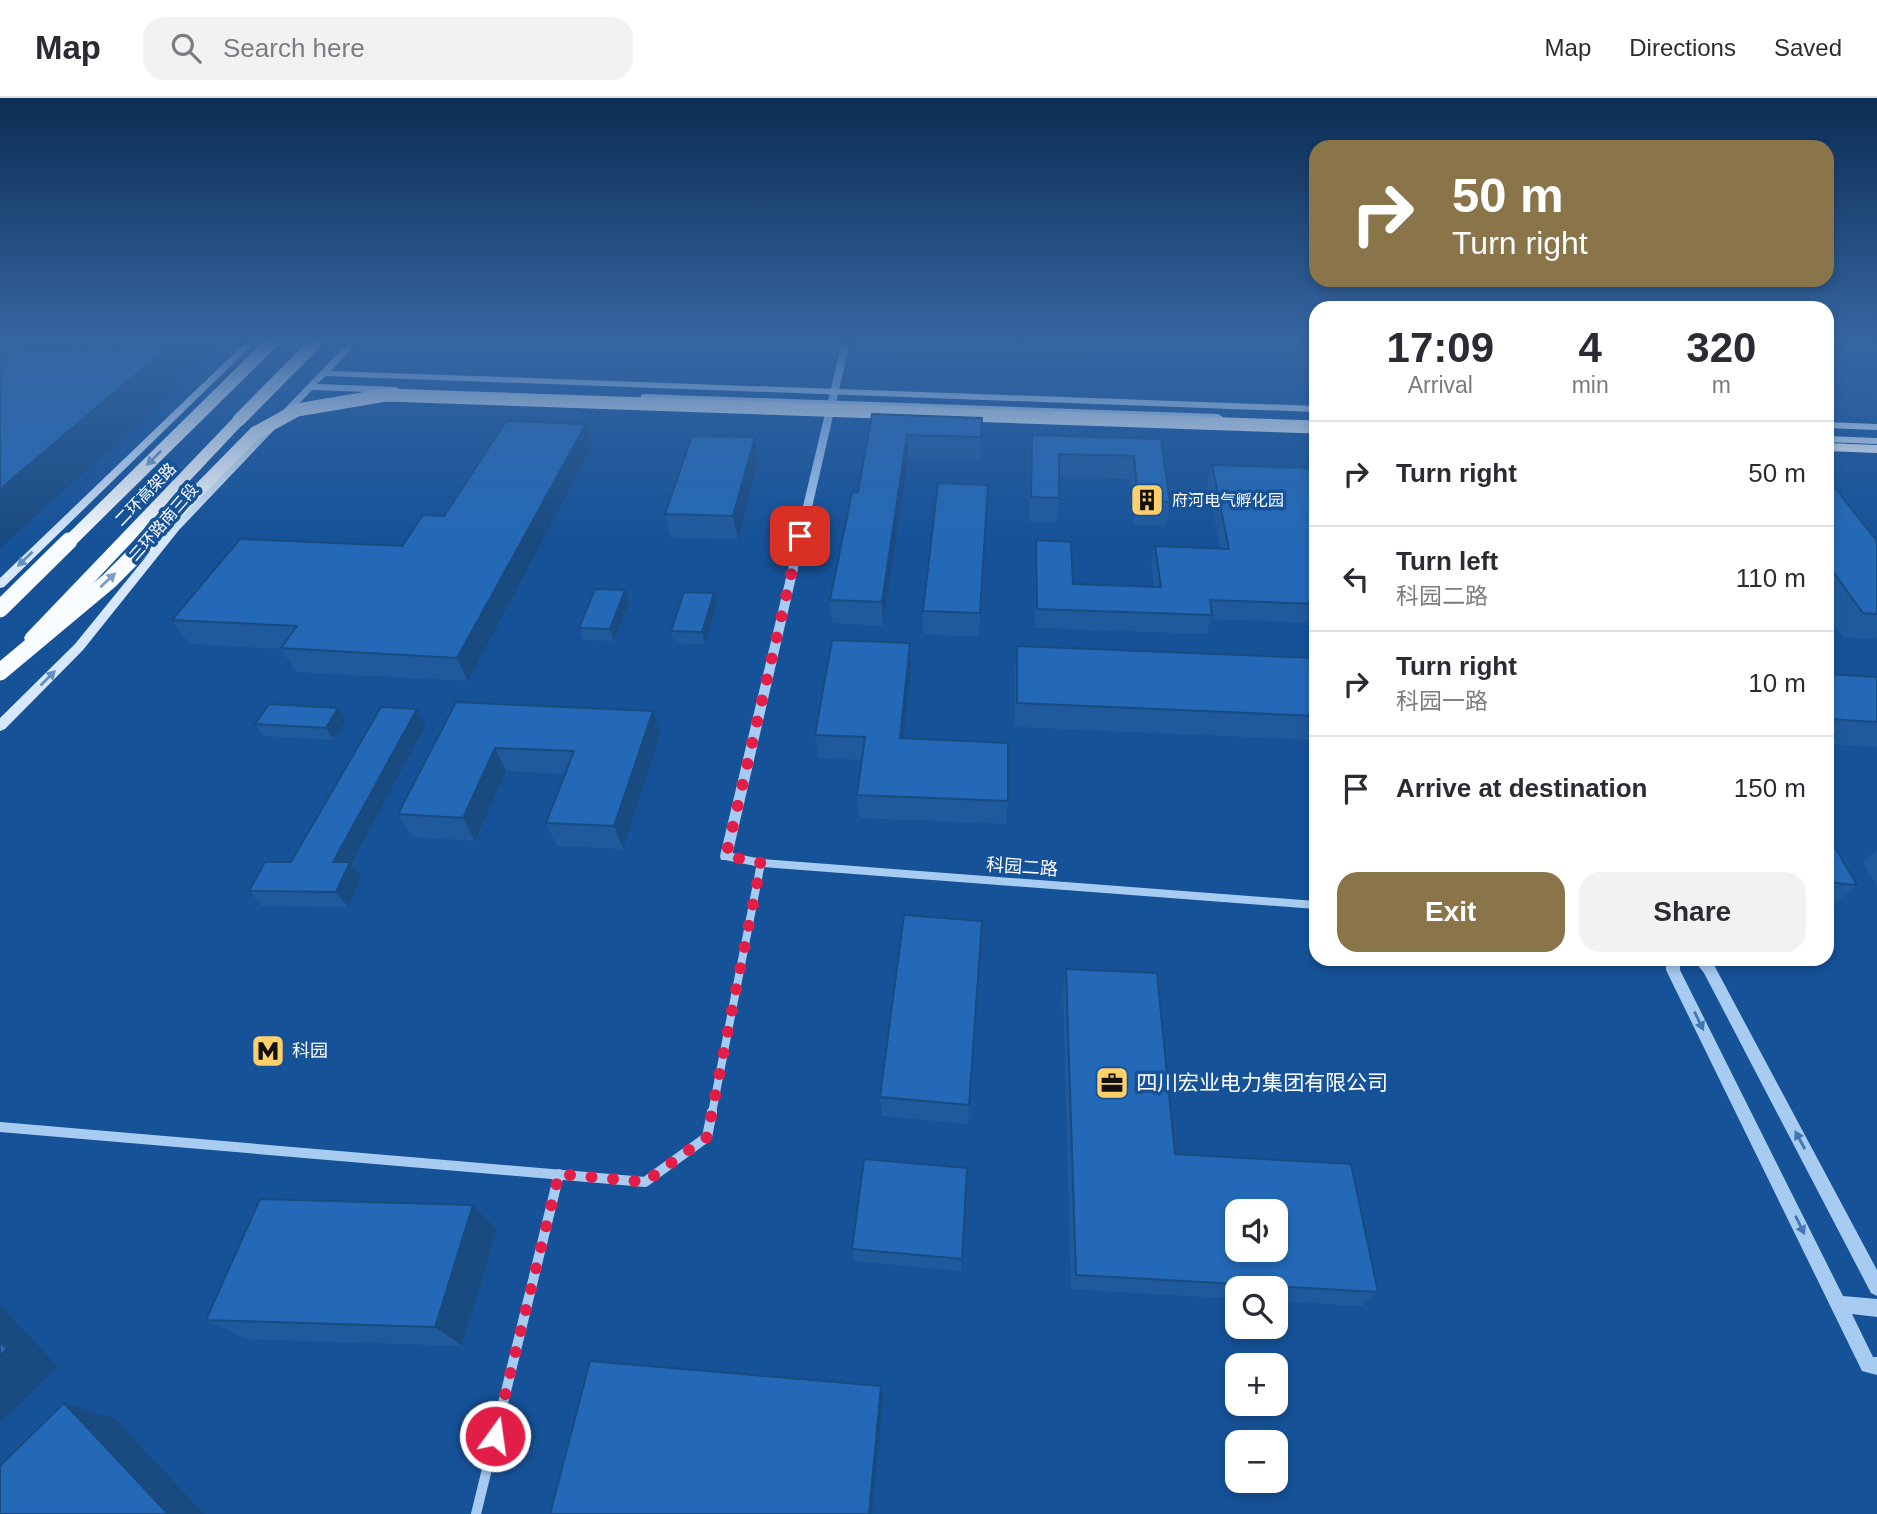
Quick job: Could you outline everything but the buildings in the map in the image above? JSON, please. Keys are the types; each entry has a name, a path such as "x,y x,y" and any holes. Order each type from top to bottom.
{"highway":[{"name":"二环高架路","path":"0,609 205,408"},
{"name":"二环高架路","path":"0,672 253,408"},
{"path":"0,672 109,581 255,433 305,408"},
{"path":"805,408 1309,427"},
{"path":"1834,447 1877,449"}],"main road":[{"path":"0,584 182,408"},
{"name":"二环路南三段","path":"0,726 79,647 176,528 290,408"},
{"path":"1044,408 1309,421"},
{"path":"1276,408 1309,409"},
{"path":"1834,425 1877,427"},
{"path":"1834,439 1877,441"}],"street":[{"path":"726,856 830,408"},
{"name":"科园二路","path":"726,856 761,863 1309,904"},
{"path":"0,1127 645,1182 707,1137 761,863"},
{"path":"1673,966 1840,1304 1873,1365"},
{"path":"1707,966 1877,1287"},
{"path":"476,1514 559,1174"},
{"path":"1840,1304 1877,1308"}],"place":[{"name":"府河电气孵化园","path":"1147,500"},
{"name":"科园","path":"268,1051"},
{"name":"四川宏业电力集团有限公司","path":"1112,1083"}],"route":[{"path":"495,1436 559,1174 645,1182 707,1137 761,863 726,856 800,536"}]}
